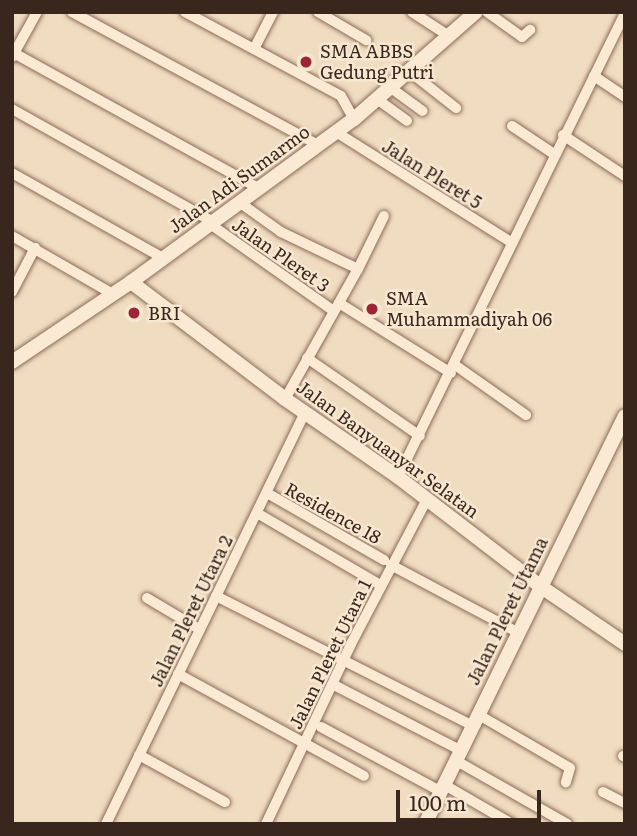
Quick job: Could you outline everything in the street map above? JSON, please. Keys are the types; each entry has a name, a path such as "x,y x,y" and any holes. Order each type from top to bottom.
{"street":[{"path":"37,12 13,54 258,188"},
{"path":"72,12 318,145"},
{"path":"185,12 341,96 359,114"},
{"path":"254,49 273,12"},
{"path":"318,12 366,40"},
{"path":"412,12 449,37"},
{"name":"Jalan Adi Sumarmo","path":"12,362 131,282 336,132 391,88 476,12"},
{"path":"487,12 522,37 530,30"},
{"path":"398,477 625,13"},
{"path":"409,71 456,108"},
{"path":"594,76 625,97"},
{"path":"391,88 423,111"},
{"path":"377,99 407,121"},
{"name":"Jalan Pleret 3","path":"12,109 212,223 336,307 453,369 526,415"},
{"path":"512,126 554,154"},
{"name":"Jalan Pleret 5","path":"336,132 512,243"},
{"path":"563,135 625,176"},
{"path":"12,173 163,258"},
{"path":"239,202 281,232 358,269"},
{"path":"285,399 358,269 384,216"},
{"path":"12,236 113,294"},
{"path":"13,287 35,248"},
{"name":"Jalan Banyuanyar Selatan","path":"131,282 285,399 398,477 540,586 625,644"},
{"path":"307,358 420,436"},
{"name":"Jalan Pleret Utara 2","path":"106,824 305,412"},
{"name":"Jalan Pleret Utama","path":"425,824 625,416"},
{"name":"Residence 18","path":"267,494 517,632"},
{"name":"Jalan Pleret Utara 1","path":"266,824 345,662 388,562 426,499"},
{"path":"257,513 380,585"},
{"path":"216,596 345,662 476,720 570,768 566,782"},
{"path":"147,598 199,629"},
{"path":"178,674 364,776"},
{"path":"334,685 457,755 567,824"},
{"path":"321,727 512,824"},
{"path":"139,755 225,802"},
{"path":"603,792 625,803"}],"place":[{"name":"SMA ABBS Gedung Putri","path":"306,62"},
{"name":"SMA Muhammadiyah 06","path":"372,309"},
{"name":"BRI","path":"134,313"}]}
